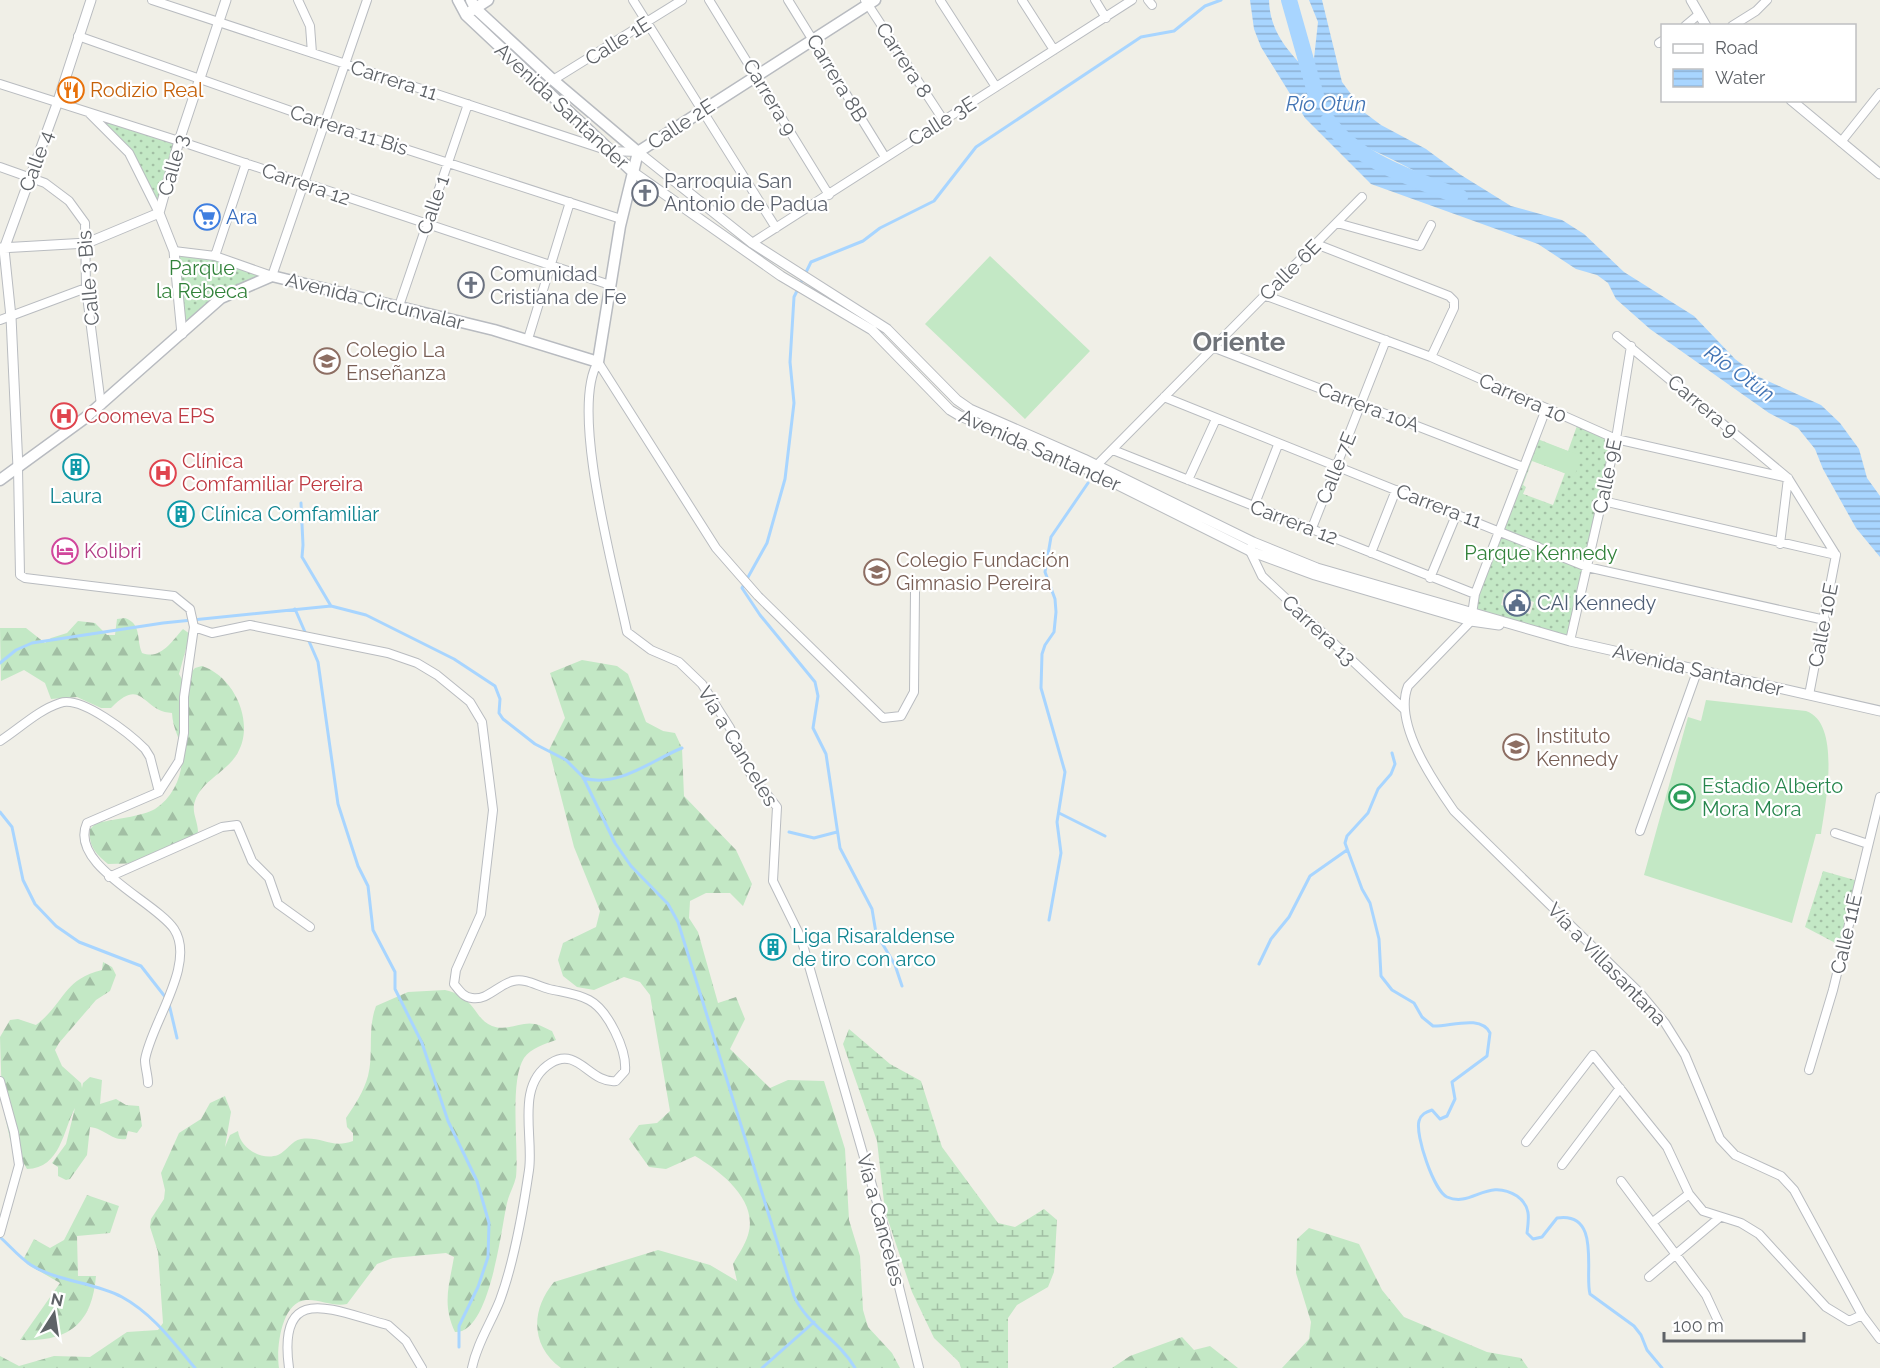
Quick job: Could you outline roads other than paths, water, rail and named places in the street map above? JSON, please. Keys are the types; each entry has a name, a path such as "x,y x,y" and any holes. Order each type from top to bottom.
{"main road":[{"path":"458,0 465,15 473,4 488,0"},
{"name":"Calle 2E","path":"598,362 621,219 638,152 870,2"},
{"name":"Avenida Santander","path":"473,4 553,80 638,152"},
{"name":"Avenida Santander","path":"465,15 633,172"},
{"name":"Avenida Circunvalar","path":"0,480 101,405 221,298 270,276 528,339 598,362"}],"street":[{"name":"Calle 4","path":"18,468 11,317 2,249 57,104 91,0"},
{"name":"Carrera 11","path":"152,0 609,151 638,152"},
{"name":"Calle 3","path":"182,334 174,251 159,213 179,141 226,0"},
{"path":"298,0 310,26 312,53"},
{"path":"174,251 215,256 270,276 367,0"},
{"path":"633,0 776,228"},
{"name":"Calle 1E","path":"553,80 682,0"},
{"name":"Carrera 9","path":"709,0 758,76 829,195"},
{"name":"Carrera 8B","path":"788,0 885,157"},
{"path":"940,0 996,87"},
{"path":"1022,0 1054,50"},
{"path":"1095,0 1106,18"},
{"name":"Calle 3E","path":"752,243 1132,0"},
{"path":"1690,0 1705,24"},
{"path":"1735,24 1756,11 1767,0"},
{"name":"Carrera 8","path":"870,2 944,121"},
{"path":"1687,24 1698,15"},
{"name":"Carrera 11 Bis","path":"78,36 325,123 621,219"},
{"name":"Carrera 12","path":"0,84 246,163 610,285"},
{"path":"1841,142 1880,93"},
{"path":"1793,102 1880,174"},
{"name":"Calle 1","path":"399,306 468,104"},
{"path":"2,249 87,243 159,213 129,153 89,113"},
{"name":"Avenida Santander","path":"638,152 752,243 881,324 957,400 970,409 1315,575 1472,617 1880,711"},
{"path":"215,256 246,163"},
{"name":"Calle 3 Bis","path":"0,167 45,183 69,201 85,223 86,288 101,405"},
{"name":"Avenida Santander","path":"633,172 781,276 872,330 950,410 1095,468"},
{"name":"Calle 6E","path":"1095,468 1362,197"},
{"path":"528,339 570,201"},
{"path":"1337,223 1420,246 1431,225"},
{"path":"1316,244 1449,296 1454,301 1454,308 1431,357"},
{"path":"0,320 86,288"},
{"name":"Carrera 10","path":"1264,295 1431,357 1616,439 1788,478"},
{"name":"Carrera 9","path":"1617,336 1788,478 1836,555"},
{"name":"Calle 7E","path":"1312,528 1386,340"},
{"name":"Calle 9E","path":"1570,640 1616,439 1631,346"},
{"name":"Carrera 10A","path":"1215,348 1523,467"},
{"path":"598,362 716,548 758,596 883,718 901,716 914,692 915,591"},
{"name":"Vía a Canceles","path":"598,362 590,375 589,441 627,632 651,650 679,662 702,684 730,728 750,773 777,807 774,881 801,938 886,1234 919,1368"},
{"name":"Carrera 11","path":"1164,397 1278,445 1457,513 1587,567 1825,620"},
{"path":"1404,709 1404,696 1408,686 1472,617 1475,594 1546,409"},
{"path":"1188,480 1216,419"},
{"path":"1254,506 1278,445"},
{"name":"Carrera 12","path":"1113,450 1475,594"},
{"path":"18,468 20,575 26,578 174,596 190,609 194,627 184,698 184,733 179,761 159,792 87,823 83,841 109,877 156,911 175,931 179,965 170,997 145,1061 148,1083"},
{"path":"1780,544 1788,478"},
{"path":"1371,553 1396,490"},
{"path":"1603,501 1780,544 1836,555"},
{"path":"1430,578 1457,513"},
{"name":"Carrera 13","path":"1251,546 1262,576 1404,709"},
{"name":"Calle 10E","path":"1809,695 1836,555"},
{"path":"194,627 212,633 250,625 388,653 417,663 462,694 482,722 493,810 481,914 456,970 454,984 461,994 472,998 487,996 513,981 526,981 577,994 589,1000 603,1013 624,1054 625,1071 616,1081 600,1078 570,1058 558,1059 549,1064 535,1080 529,1100 529,1168 520,1219 500,1300 482,1336 472,1368"},
{"path":"1640,831 1698,669"},
{"path":"0,741 58,703 66,701 88,709 136,740 150,757 159,792"},
{"name":"Vía a Villasantana","path":"1404,709 1412,735 1430,776 1454,811 1640,993 1665,1023 1685,1055 1720,1139 1736,1155 1780,1176 1794,1190 1862,1315 1880,1338"},
{"name":"Calle 11E","path":"1809,1070 1833,990 1880,797"},
{"path":"109,877 222,827 237,825 252,861 269,878 279,904 310,927"},
{"path":"1835,833 1868,844"},
{"path":"1526,1142 1593,1055 1667,1147 1689,1194 1703,1211 1741,1223 1759,1234 1826,1307 1849,1321 1862,1315"},
{"path":"0,1081 19,1165 0,1233"},
{"path":"1562,1165 1620,1088"},
{"path":"1621,1181 1706,1295 1719,1323"},
{"path":"1653,1222 1689,1194"},
{"path":"1649,1277 1720,1217"},
{"path":"290,1368 287,1332 290,1324 301,1311 315,1307 388,1325 397,1330 422,1368"}],"water":[{"name":"Río Otún","path":"1250,0 1269,0 1273,23 1283,43 1312,77 1318,22 1309,0 1322,0 1342,82 1365,113 1381,125 1426,149 1461,175 1511,206 1562,220 1584,234 1624,272 1694,316 1735,359 1759,377 1821,405 1840,423 1859,449 1867,478 1880,496 1880,557 1856,528 1823,469 1815,449 1798,428 1769,413 1650,329 1616,299 1608,283 1597,275 1576,269 1538,244 1371,184 1305,118 1261,47 1254,29","holes":["1340,137 1410,168 1441,190 1435,193 1372,164 1339,139"]}],"waterway":[{"path":"902,986 895,965 876,933 872,909 840,848 826,754 813,728 818,696 815,682 760,615 742,588 767,543 785,479 794,403 790,362 794,297 811,262 863,241 880,228 934,201 976,147 1141,37 1174,31 1205,6 1221,0"},
{"name":"Río Otún","path":"1289,0 1317,99"},
{"name":"Río Otún","path":"1328,121 1340,135 1370,158 1406,176 1460,197"},
{"path":"1049,920 1061,853 1057,822 1065,772 1041,688 1042,654 1054,632 1056,612 1055,599 1045,572 1051,537 1088,483"},
{"path":"301,503 302,557 331,606"},
{"path":"0,663 16,650 32,643 163,623 331,606 366,615 454,659 495,686 500,699 499,713 503,719 535,744 566,760 583,777 615,843 631,866 668,904 678,922 794,1296 807,1316 841,1349 855,1368"},
{"path":"295,609 318,662 338,804 358,866 368,886 373,930 395,972 395,989 422,1043 448,1121 477,1181 489,1223 488,1257 478,1287 459,1326 459,1347"},
{"path":"583,778 596,780 622,776 682,748"},
{"path":"1392,753 1395,764 1391,774 1378,789 1368,813 1347,836 1345,843 1362,889 1370,903 1379,939 1381,976 1392,990 1414,1003 1422,1017 1433,1026 1472,1023 1486,1027 1490,1033 1487,1056 1452,1082 1455,1099 1447,1116 1440,1119 1432,1110 1424,1114 1419,1121 1420,1138 1431,1174 1442,1193 1447,1197 1464,1199 1497,1190 1517,1196 1527,1208 1527,1233 1533,1239 1542,1237 1557,1218 1571,1218 1580,1224 1586,1234 1588,1246 1590,1294 1634,1326 1641,1335 1647,1350 1662,1368"},
{"path":"0,812 12,827 23,880 35,904 56,926 79,942 141,966 166,998"},
{"path":"1059,813 1105,836"},
{"path":"789,832 814,838 837,832"},
{"path":"1259,964 1271,939 1289,917 1310,876 1347,850"},
{"path":"169,1004 177,1038"},
{"path":"0,1237 27,1262 42,1271 100,1288 133,1304 162,1329 195,1368"},
{"path":"762,1368 814,1322"}],"place":[{"name":"Rodizio Real","path":"71,90"},
{"name":"Parroquia San Antonio de Padua","path":"645,193"},
{"name":"Ara","path":"207,217"},
{"name":"Comunidad Cristiana de Fe","path":"471,285"},
{"name":"Colegio La Enseñanza","path":"327,361"},
{"name":"Coomeva EPS","path":"64,416"},
{"name":"Laura","path":"76,467"},
{"name":"Clínica Comfamiliar Pereira","path":"163,473"},
{"name":"Clínica Comfamiliar","path":"181,514"},
{"name":"Kolibri","path":"65,551"},
{"name":"Colegio Fundación Gimnasio Pereira","path":"877,572"},
{"name":"CAI Kennedy","path":"1517,603"},
{"name":"Instituto Kennedy","path":"1516,747"},
{"name":"Estadio Alberto Mora Mora","path":"1682,797"},
{"name":"Liga Risaraldense de tiro con arco","path":"773,947"}],"district":[{"name":"Oriente","path":"1239,342"}],"park label":[{"name":"Parque la Rebeca","path":"202,280"},
{"name":"Parque Kennedy","path":"1541,553"}]}
